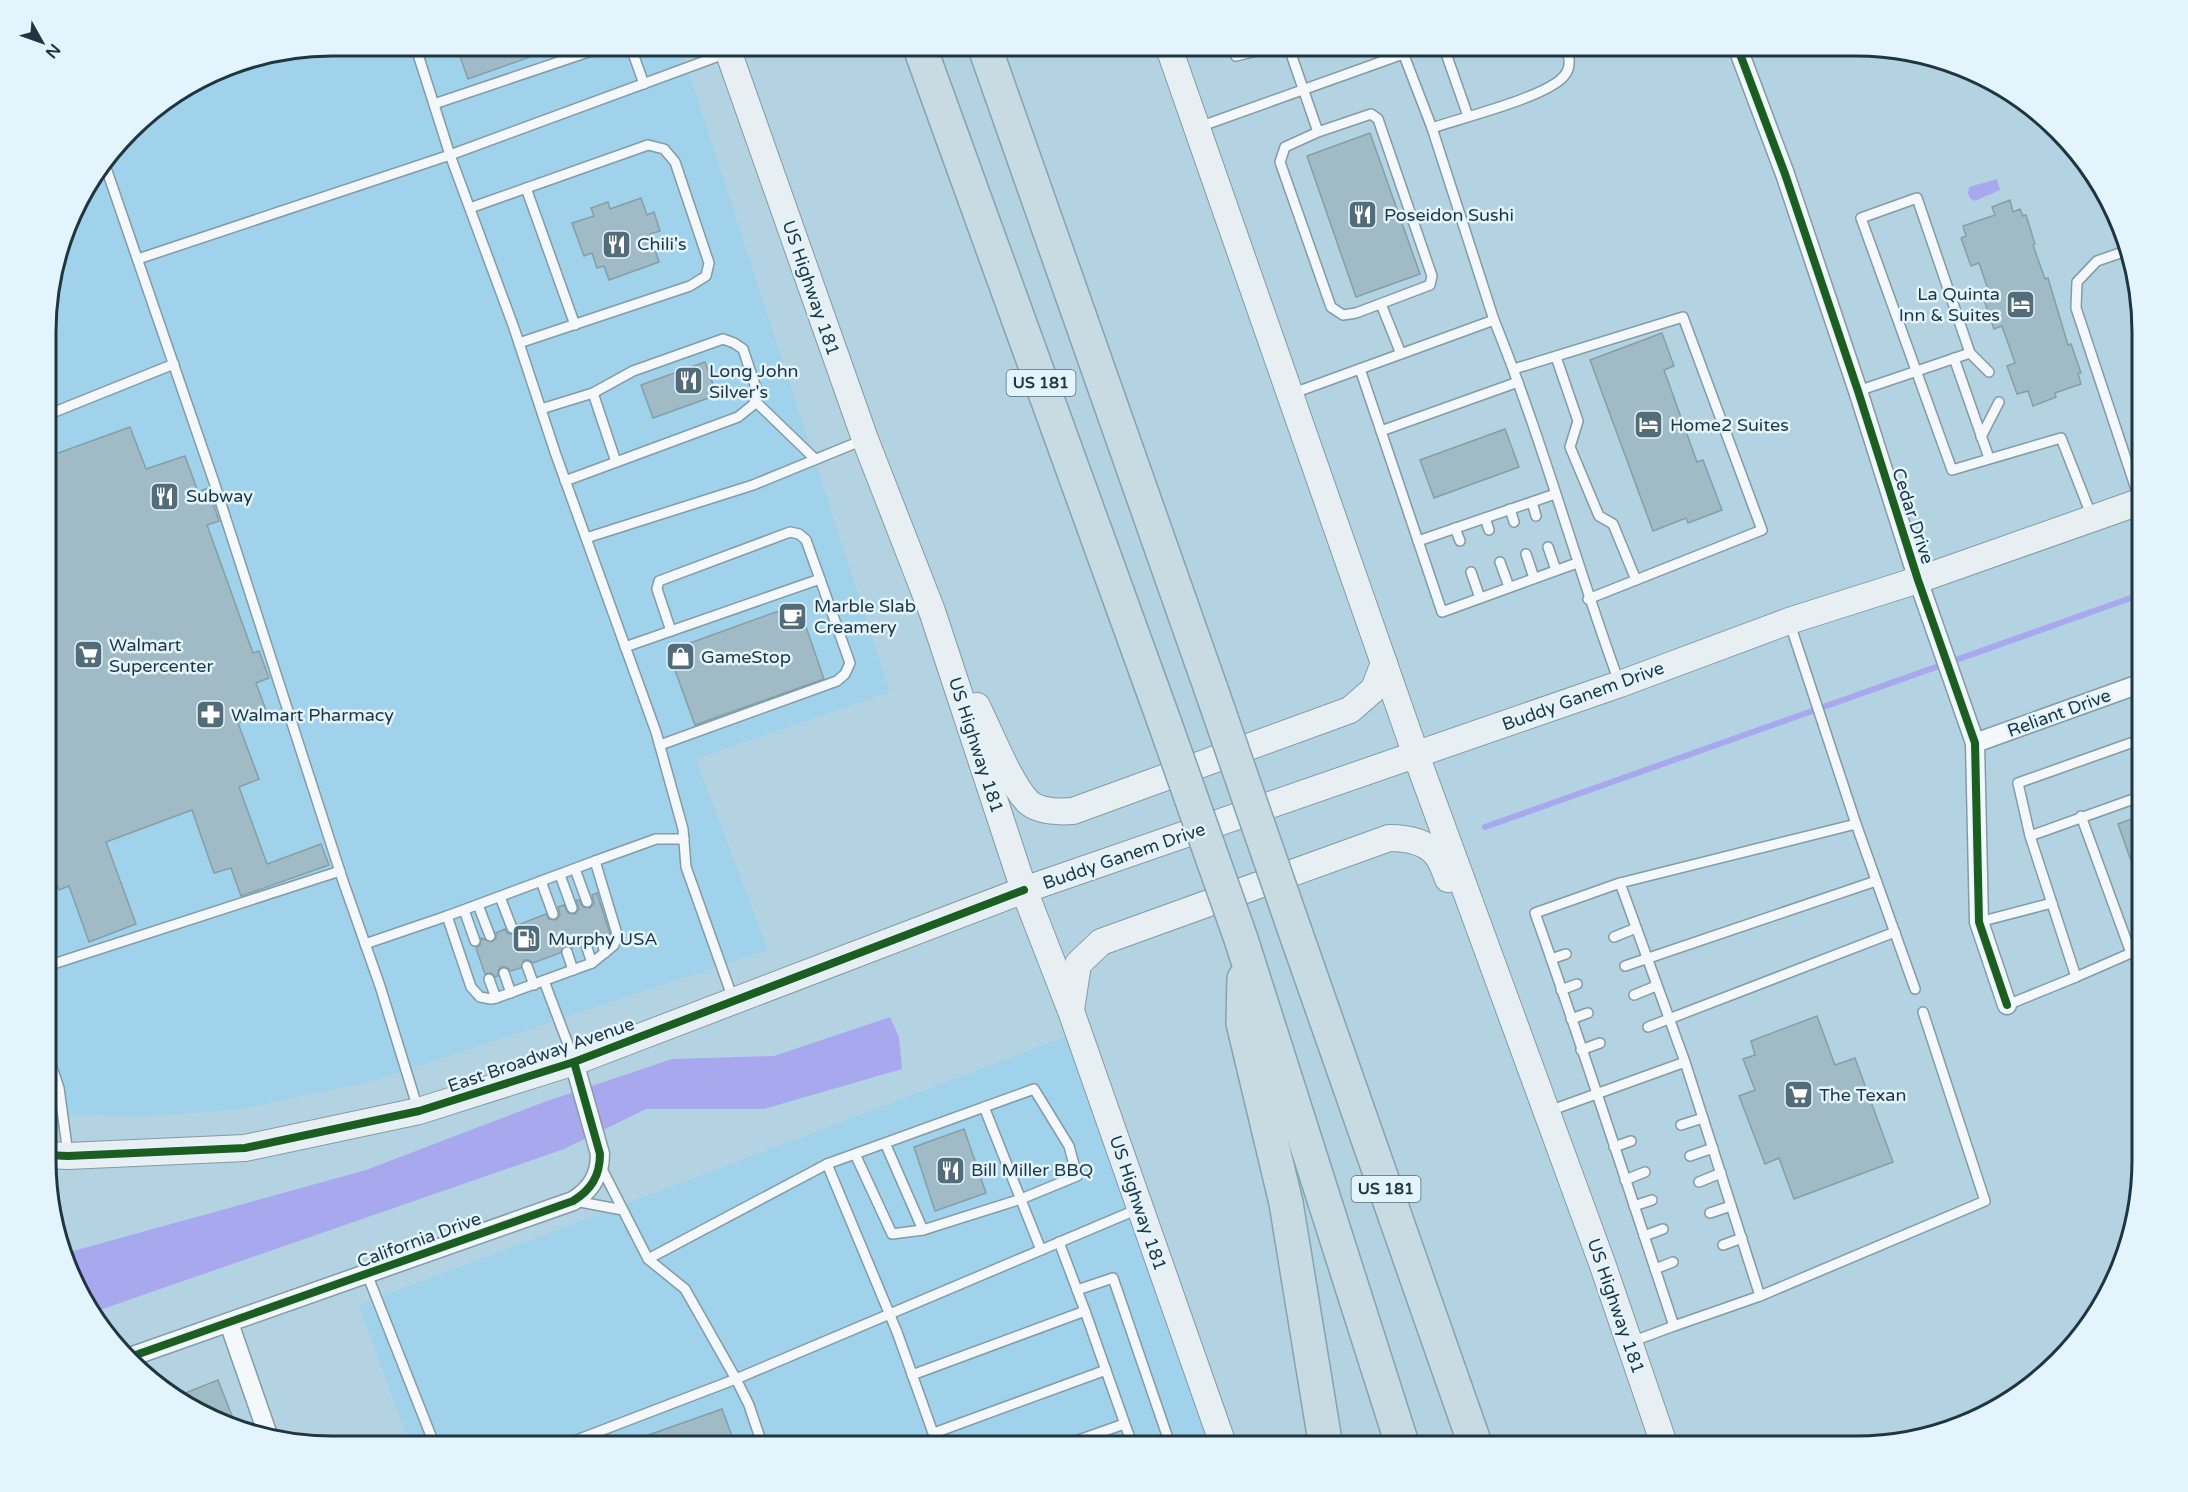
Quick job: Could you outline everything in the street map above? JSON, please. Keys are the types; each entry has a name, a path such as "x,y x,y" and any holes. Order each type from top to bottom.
{"highway":[{"name":"US 181","path":"923,56 1164,721 1243,948 1399,1436"},
{"name":"US 181","path":"988,56 1474,1436"},
{"path":"1243,948 1242,1023 1286,1203 1324,1436"}],"main road":[{"name":"US Highway 181","path":"729,56 865,439 932,610 1024,890 1071,1011 1220,1436"},
{"name":"US Highway 181","path":"1172,56 1416,755 1547,1112 1661,1436"},
{"name":"Buddy Ganem Drive","path":"1024,890 1620,684 1789,621 1918,580 2132,504"},
{"path":"932,610 1012,778 1029,803 1054,812 1073,811 1350,710 1374,689 1384,663"},
{"path":"1071,1011 1078,964 1101,942 1389,838 1406,838 1436,853 1496,973"},
{"name":"East Broadway Avenue","path":"58,1156 245,1148 419,1111 574,1062 1024,890"}],"street":[{"name":"Cedar Drive","path":"1741,56 1785,174 1918,580 1975,743 1979,922 2007,1005"},
{"name":"Reliant Drive","path":"1975,743 2132,689"},
{"path":"574,1062 600,1154 600,1164"},
{"name":"California Drive","path":"135,1355 573,1200 585,1194 592,1185 600,1164"},
{"path":"229,1323 266,1428"}],"lane":[{"path":"419,56 450,155 519,343 565,481 660,745 683,829 686,867 733,1001"},
{"path":"434,104 576,56"},
{"path":"634,56 644,84"},
{"path":"138,259 450,155 644,84 710,56"},
{"path":"1292,56 1318,132"},
{"path":"1196,128 1387,56"},
{"path":"1404,56 1431,128 1494,320 1514,369 1588,599 1620,684"},
{"path":"1447,56 1467,116"},
{"path":"1431,128 1545,91 1565,76 1570,65 1568,56"},
{"path":"1371,114 1378,119 1432,276 1430,285 1356,314 1343,315 1331,307 1280,162 1285,147 1318,132 1371,114"},
{"path":"470,208 648,145 664,149 675,162 710,263 706,276 690,286 519,343"},
{"path":"107,171 174,364 419,1111"},
{"path":"526,188 575,325"},
{"path":"1989,372 1970,353 1917,198 1861,218 1952,471 2061,438 2092,517"},
{"path":"2121,253 2097,261 2077,282 2076,308 2132,474"},
{"path":"1382,304 1401,354"},
{"path":"1514,369 1683,317 1762,530 1588,599"},
{"path":"1290,394 1494,320"},
{"path":"541,409 593,393 633,371 723,339 735,343 743,350 758,394 753,405 738,417 565,481"},
{"path":"1858,392 1970,353"},
{"path":"1556,357 1578,422 1570,447 1599,516 1613,524 1636,580"},
{"path":"1954,358 1989,458"},
{"path":"56,411 174,364"},
{"path":"1360,369 1442,612 1577,563"},
{"path":"1381,431 1518,382"},
{"path":"593,393 616,462"},
{"path":"755,401 815,459"},
{"path":"1981,438 1999,402"},
{"path":"586,538 753,485 865,439"},
{"path":"1418,541 1555,494"},
{"path":"1532,502 1536,516"},
{"path":"1510,509 1514,522"},
{"path":"1485,518 1489,530"},
{"path":"1455,528 1460,541"},
{"path":"660,745 837,681 845,674 850,663 806,540 799,534 790,532 659,581 657,589 671,631"},
{"path":"1548,547 1556,570"},
{"path":"1526,554 1534,578"},
{"path":"1500,562 1509,587"},
{"path":"1471,572 1480,598"},
{"path":"626,647 820,579"},
{"path":"1789,621 1856,824 1915,989"},
{"path":"2076,977 2030,836 2018,783 2132,743"},
{"path":"2030,836 2132,799"},
{"path":"2007,1005 2131,954 2081,816"},
{"path":"1674,1326 1535,913 1620,883 1856,824"},
{"path":"365,944 656,839 684,839"},
{"path":"447,916 471,987 480,997 496,998 539,983 592,963 614,945 617,934 595,861"},
{"path":"575,869 587,902"},
{"path":"56,963 340,871"},
{"path":"560,875 572,908"},
{"path":"541,881 553,915"},
{"path":"1625,966 1876,881"},
{"path":"1620,883 1703,1118 1760,1296"},
{"path":"500,897 512,928"},
{"path":"1979,922 2052,903"},
{"path":"478,905 490,936"},
{"path":"464,910 475,941"},
{"path":"1614,937 1636,928"},
{"path":"1648,1027 1895,932"},
{"path":"601,940 605,953"},
{"path":"586,945 592,963"},
{"path":"567,952 573,970"},
{"path":"1551,958 1566,954"},
{"path":"527,966 539,983 574,1062"},
{"path":"504,973 511,993"},
{"path":"489,979 496,998"},
{"path":"1561,990 1577,984"},
{"path":"1635,995 1656,986"},
{"path":"1629,1343 1760,1296 1985,1201 1923,1012"},
{"path":"1571,1019 1588,1013"},
{"path":"1581,1050 1599,1043"},
{"path":"1547,1112 1684,1062"},
{"path":"56,1079 59,1088 58,1156"},
{"path":"648,1259 827,1164 1034,1089 1069,1146 1077,1176 1021,1199 923,1230 892,1234 855,1154"},
{"path":"984,1107 1041,1250"},
{"path":"1681,1125 1703,1118"},
{"path":"1614,1148 1631,1141"},
{"path":"885,1143 923,1230"},
{"path":"1690,1156 1713,1148"},
{"path":"600,1164 648,1259 686,1289 749,1405 759,1436"},
{"path":"827,1164 890,1314 935,1436"},
{"path":"1625,1180 1645,1172"},
{"path":"1699,1182 1721,1173"},
{"path":"573,1200 623,1210"},
{"path":"1634,1206 1652,1200"},
{"path":"1710,1213 1731,1206"},
{"path":"587,1436 736,1379 1140,1208"},
{"path":"1644,1236 1663,1229"},
{"path":"1723,1245 1742,1238"},
{"path":"1059,1242 1086,1311 1129,1436"},
{"path":"1655,1269 1673,1262"},
{"path":"367,1274 431,1436"},
{"path":"1077,1290 1113,1278 1167,1436"},
{"path":"912,1375 1086,1311"},
{"path":"934,1433 1106,1370"},
{"path":"1090,1436 1124,1424"}],"shaded area":[{"path":"314,56 684,56 890,692 696,759 768,950 374,1081 236,1110 145,1116 56,1115 56,314 65,260 84,210 102,178 136,136 150,124 178,102 210,84 260,65"},
{"path":"1070,1035 1209,1436 406,1436 359,1305"}],"water":[{"path":"1997,179 2000,190 1975,201 1971,199 1968,194 1969,187"},
{"path":"890,1017 899,1037 902,1069 764,1109 646,1109 564,1149 100,1310 71,1252 366,1170 547,1101 672,1059 774,1056"}],"building":[{"path":"460,56 533,56 468,79"},
{"name":"Poseidon Sushi","path":"1370,133 1420,274 1356,297 1307,156"},
{"name":"Chili's","path":"641,198 647,215 654,212 660,231 650,234 659,262 609,280 604,266 597,268 592,253 584,256 572,223 594,216 591,208 608,202 610,209"},
{"name":"La Quinta Inn & Suites","path":"2010,200 2013,212 2020,209 2023,216 2026,215 2035,244 2033,245 2045,279 2048,278 2068,345 2071,344 2081,373 2078,373 2081,384 2055,393 2056,397 2033,406 2028,391 2017,394 2007,366 2015,363 2002,326 1994,329 1984,300 1991,298 1979,263 1971,266 1961,238 1966,236 1963,226 1995,215 1992,207"},
{"name":"Home2 Suites","path":"1662,333 1674,366 1664,370 1697,462 1703,460 1722,510 1688,523 1686,518 1653,531 1590,360"},
{"path":"705,362 717,395 653,418 641,385"},
{"path":"130,427 146,469 185,456 198,492 208,488 219,521 207,525 253,653 259,651 269,678 256,683 267,713 238,723 259,779 239,787 267,864 321,844 329,865 241,896 231,868 214,873 192,810 106,842 136,924 89,942 69,886 59,890 56,882 56,454"},
{"path":"1505,429 1519,467 1434,498 1420,460"},
{"path":"798,604 824,679 695,725 668,651"},
{"path":"2132,819 2132,863 2118,824"},
{"path":"597,893 610,934 598,934 591,941 583,939 579,945 572,948 564,946 560,953 533,963 524,960 521,968 511,971 506,967 501,967 498,976 495,977 491,973 485,974 476,948 480,945 481,938 492,942 496,938 496,933 505,929 508,934 514,934 519,930 518,925 546,914 549,919 556,920 560,915 558,907 564,905 568,913 575,914 579,909 576,900 579,900 583,907 590,908 594,903 592,895"},
{"path":"1817,1016 1835,1065 1855,1058 1893,1162 1794,1199 1779,1158 1765,1164 1739,1096 1755,1090 1743,1059 1755,1055 1751,1041"},
{"name":"Bill Miller BBQ","path":"964,1129 986,1193 935,1211 914,1147"},
{"path":"218,1380 233,1418 210,1408 184,1393"},
{"path":"722,1409 732,1436 646,1436"}],"waterway":[{"path":"1485,827 2132,598"}],"cycle path":[{"path":"1741,56 1785,174 1858,391 1918,580 1975,743 1979,922 2007,1005"},
{"path":"56,1155 245,1148 419,1111 574,1062 1024,890"},
{"path":"135,1355 573,1201 593,1182 600,1162 600,1154 574,1062"}],"place":[{"name":"Poseidon Sushi","path":"1363,215"},
{"name":"Chili's","path":"616,244"},
{"name":"La Quinta Inn & Suites","path":"2021,304"},
{"name":"Long John Silver's","path":"688,381"},
{"name":"Home2 Suites","path":"1649,425"},
{"name":"Subway","path":"165,496"},
{"name":"Marble Slab Creamery","path":"793,616"},
{"name":"Walmart Supercenter","path":"88,655"},
{"name":"GameStop","path":"680,657"},
{"name":"Walmart Pharmacy","path":"210,715"},
{"name":"Murphy USA","path":"527,939"},
{"name":"The Texan","path":"1798,1095"},
{"name":"Bill Miller BBQ","path":"950,1170"}]}
